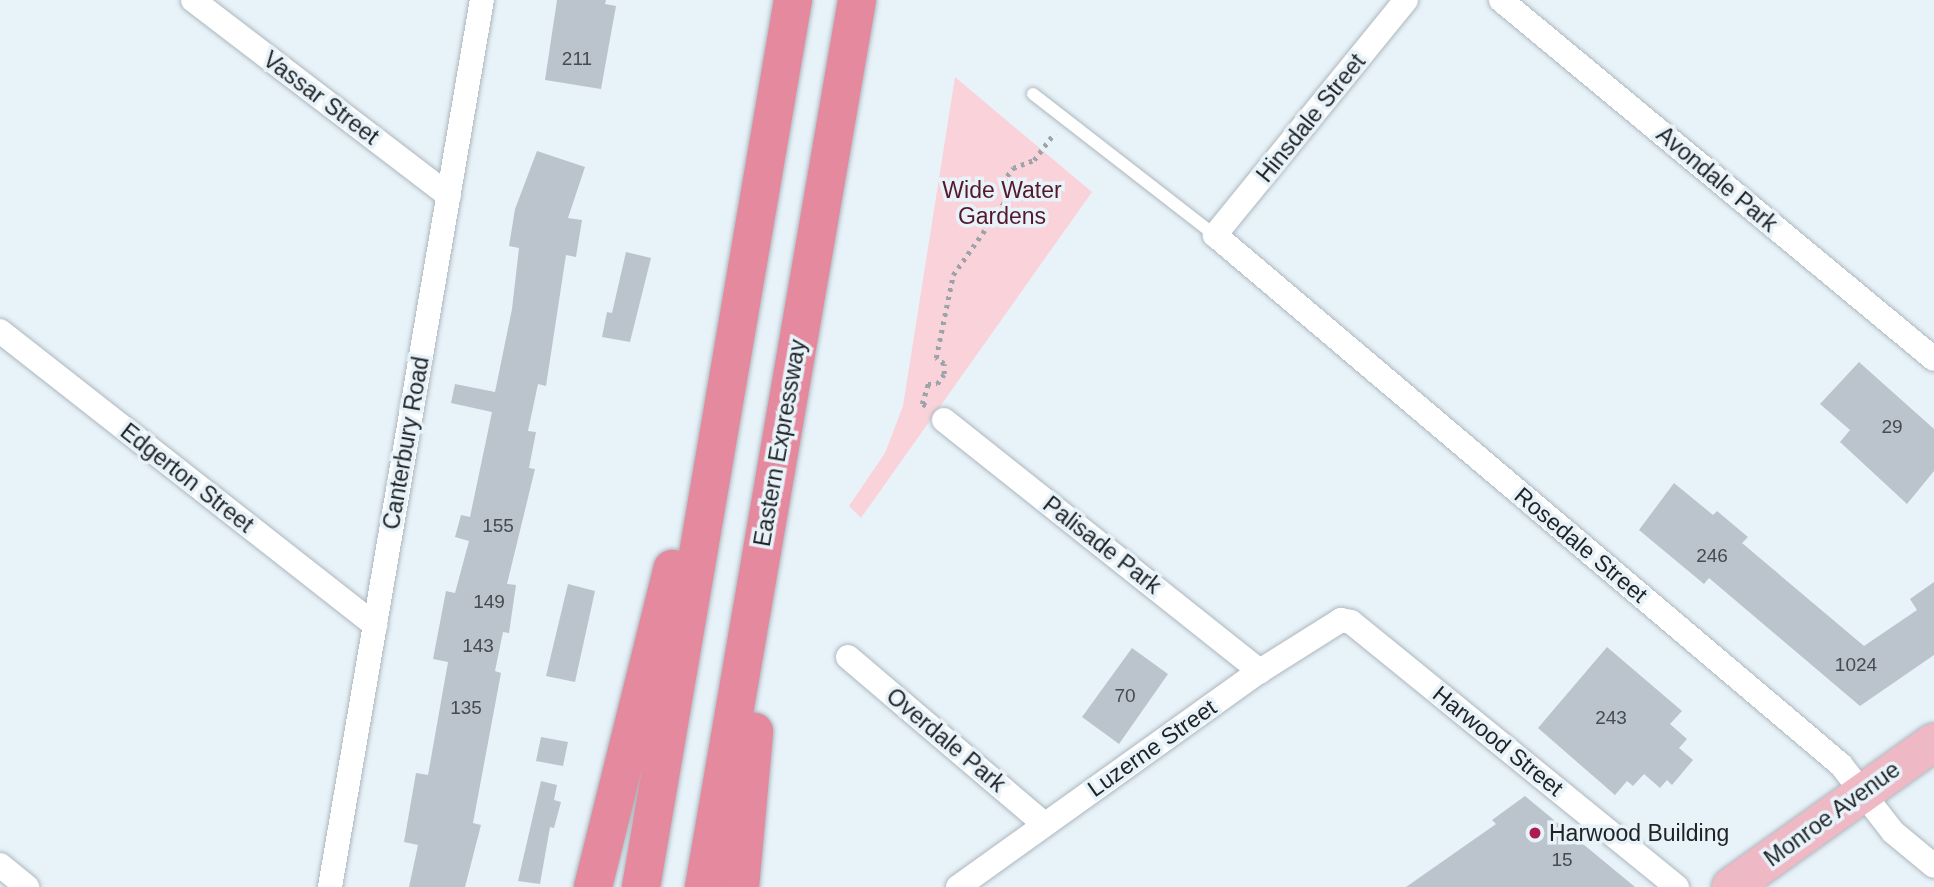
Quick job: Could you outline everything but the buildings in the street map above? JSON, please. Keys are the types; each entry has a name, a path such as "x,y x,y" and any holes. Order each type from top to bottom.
{"highway":[{"path":"641,887 793,0"},
{"name":"Eastern Expressway","path":"704,887 857,0"},
{"path":"593,887 747,271"},
{"path":"740,887 779,447"}],"main road":[{"name":"Monroe Avenue","path":"1731,887 1934,742"}],"street":[{"name":"Vassar Street","path":"193,0 449,196"},
{"name":"Canterbury Road","path":"330,887 482,0"},
{"name":"Hinsdale Street","path":"1215,235 1406,0"},
{"name":"Avondale Park","path":"1501,0 1934,359"},
{"name":"Rosedale Street","path":"1215,235 1841,765 1893,832 1934,866"},
{"name":"Edgerton Street","path":"0,331 375,625"},
{"name":"Palisade Park","path":"944,420 1260,671"},
{"name":"Luzerne Street","path":"958,887 1260,671 1332,624 1352,622"},
{"name":"Harwood Street","path":"1352,622 1677,887"},
{"name":"Overdale Park","path":"848,657 1044,824"},
{"path":"0,865 27,887"}],"lane":[{"path":"1033,94 1215,235"}],"path":[{"path":"944,420 922,404 928,384 937,384 944,374 944,365 936,358 953,275 1006,200 1005,181 1013,168 1034,160 1065,118"}],"green space":[{"name":"Wide Water Gardens","path":"955,77 1092,192 861,518 849,506 885,453 903,406"}],"place":[{"name":"Harwood Building","path":"1535,833"}]}
